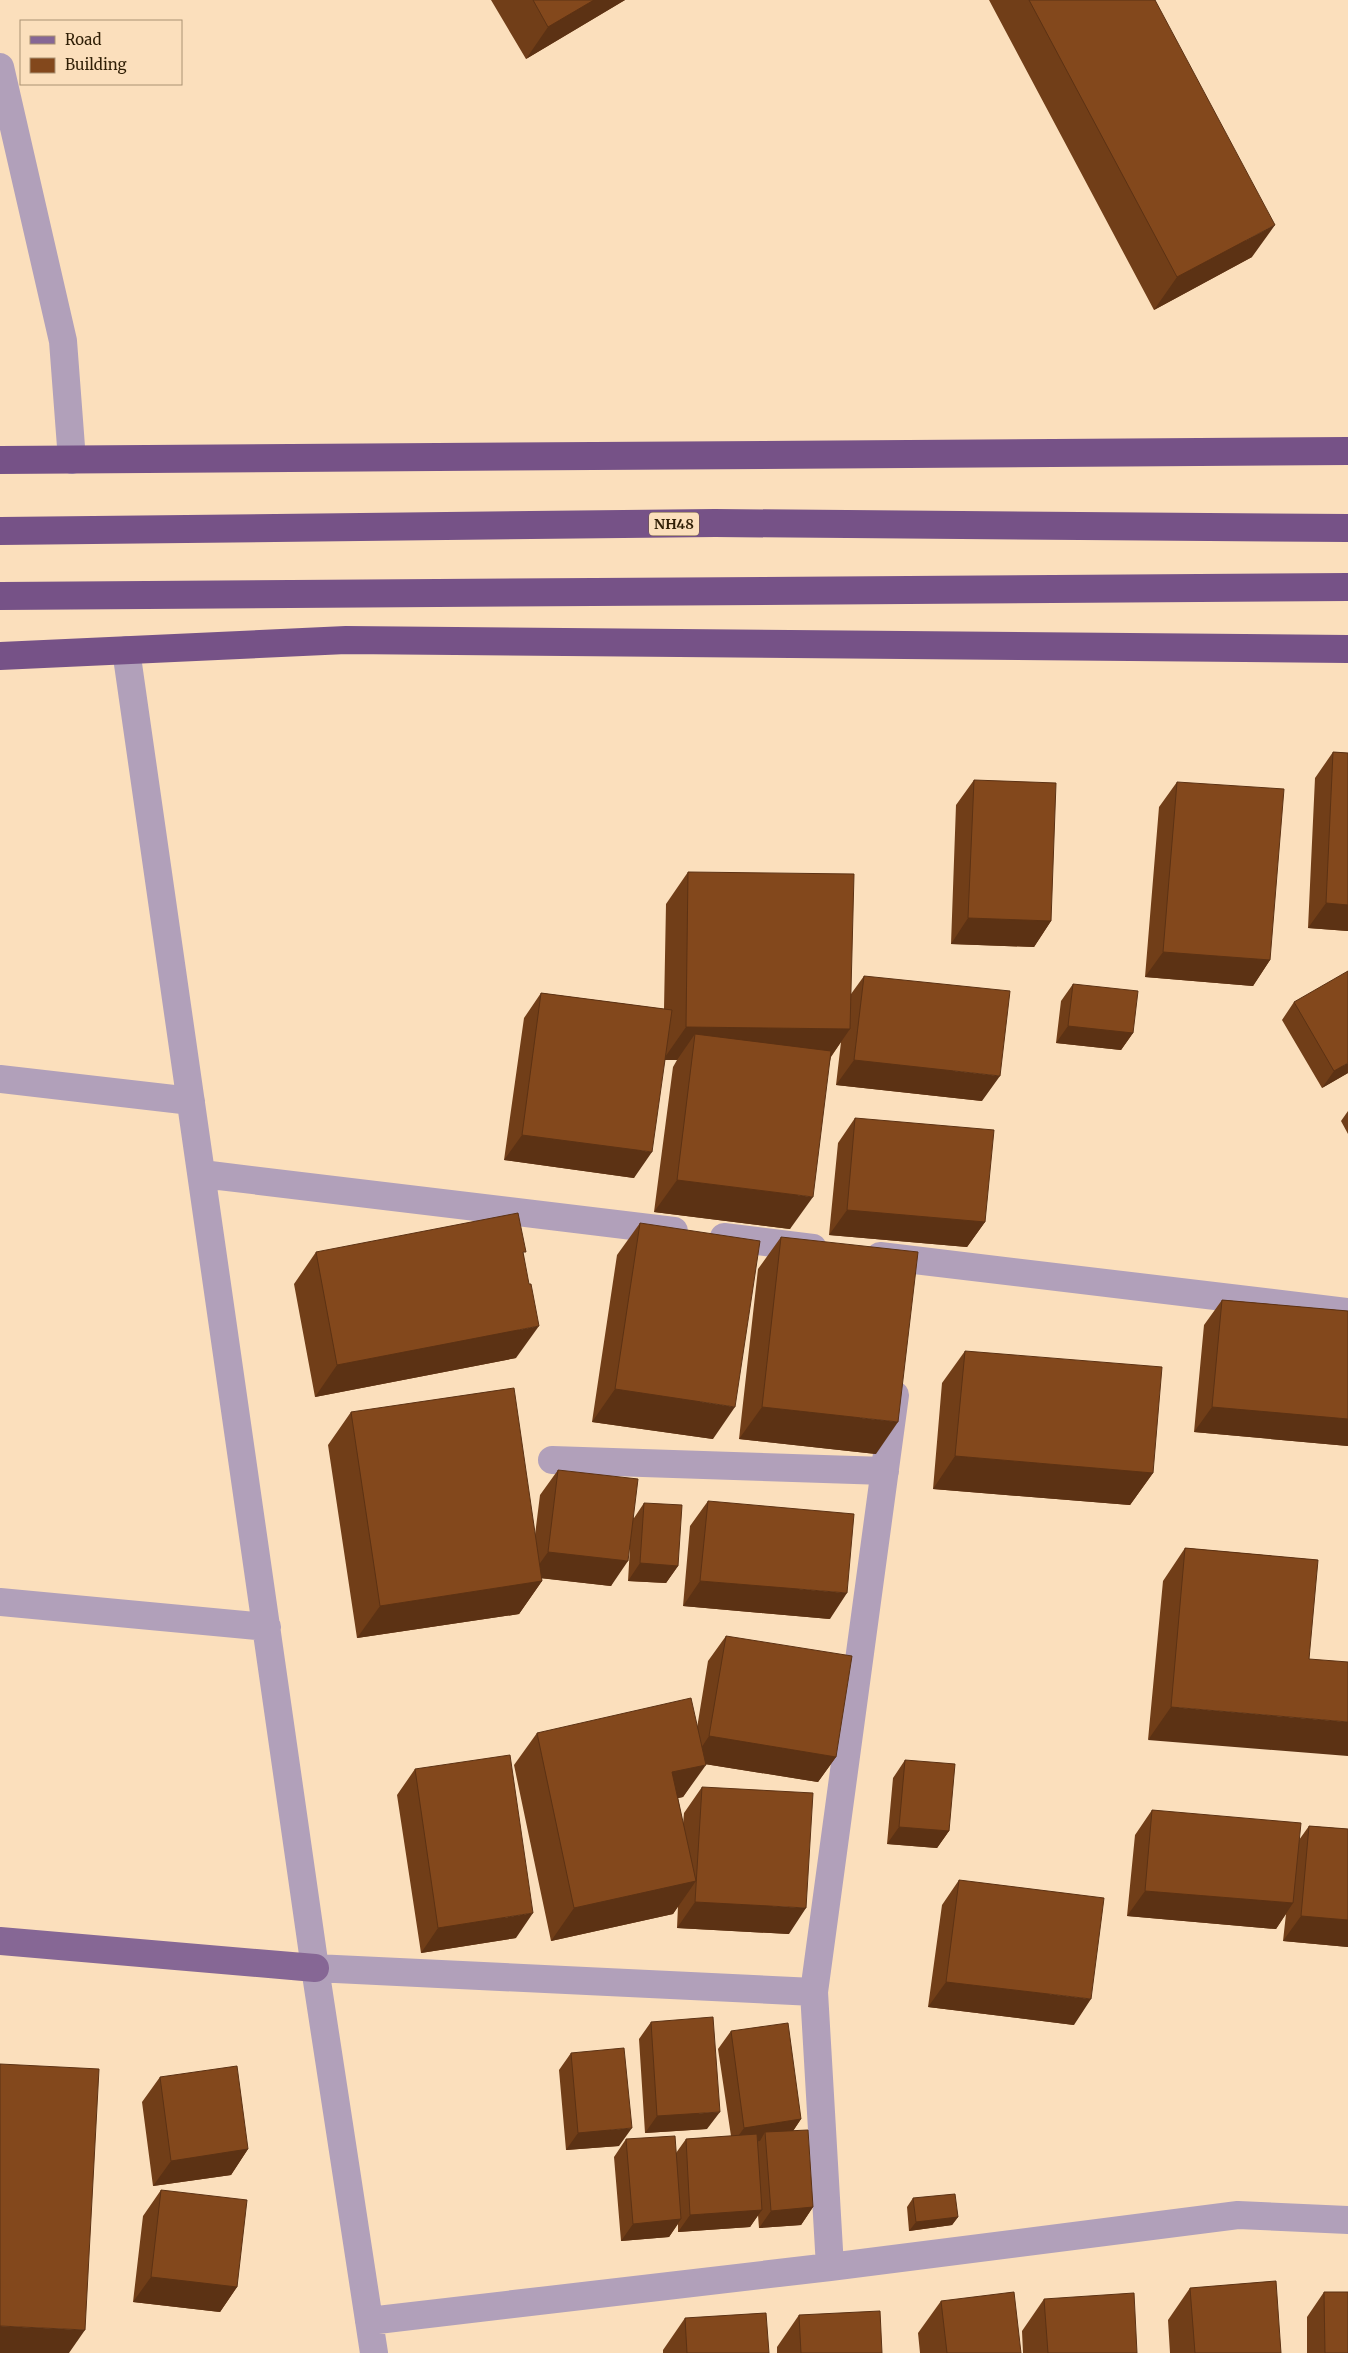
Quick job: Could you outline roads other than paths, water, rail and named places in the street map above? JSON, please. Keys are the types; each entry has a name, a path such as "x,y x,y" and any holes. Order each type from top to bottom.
{"highway":[{"path":"0,460 1348,452"},
{"name":"NH48","path":"0,531 715,523 1348,528"},
{"path":"0,596 1348,587"},
{"path":"0,656 346,640 1348,649"}],"main road":[{"path":"0,1940 316,1968"}],"street":[{"path":"0,66 63,341 72,460"},
{"path":"126,650 316,1968 374,2353"},
{"path":"0,1078 191,1101"},
{"path":"202,1174 1348,1312"},
{"path":"910,1289 914,1260"},
{"path":"830,2267 814,1992 898,1375"},
{"path":"552,1460 885,1471"},
{"path":"0,1602 267,1627"},
{"path":"316,1968 814,1992"},
{"path":"369,2321 830,2267 1238,2215 1348,2220"}]}
